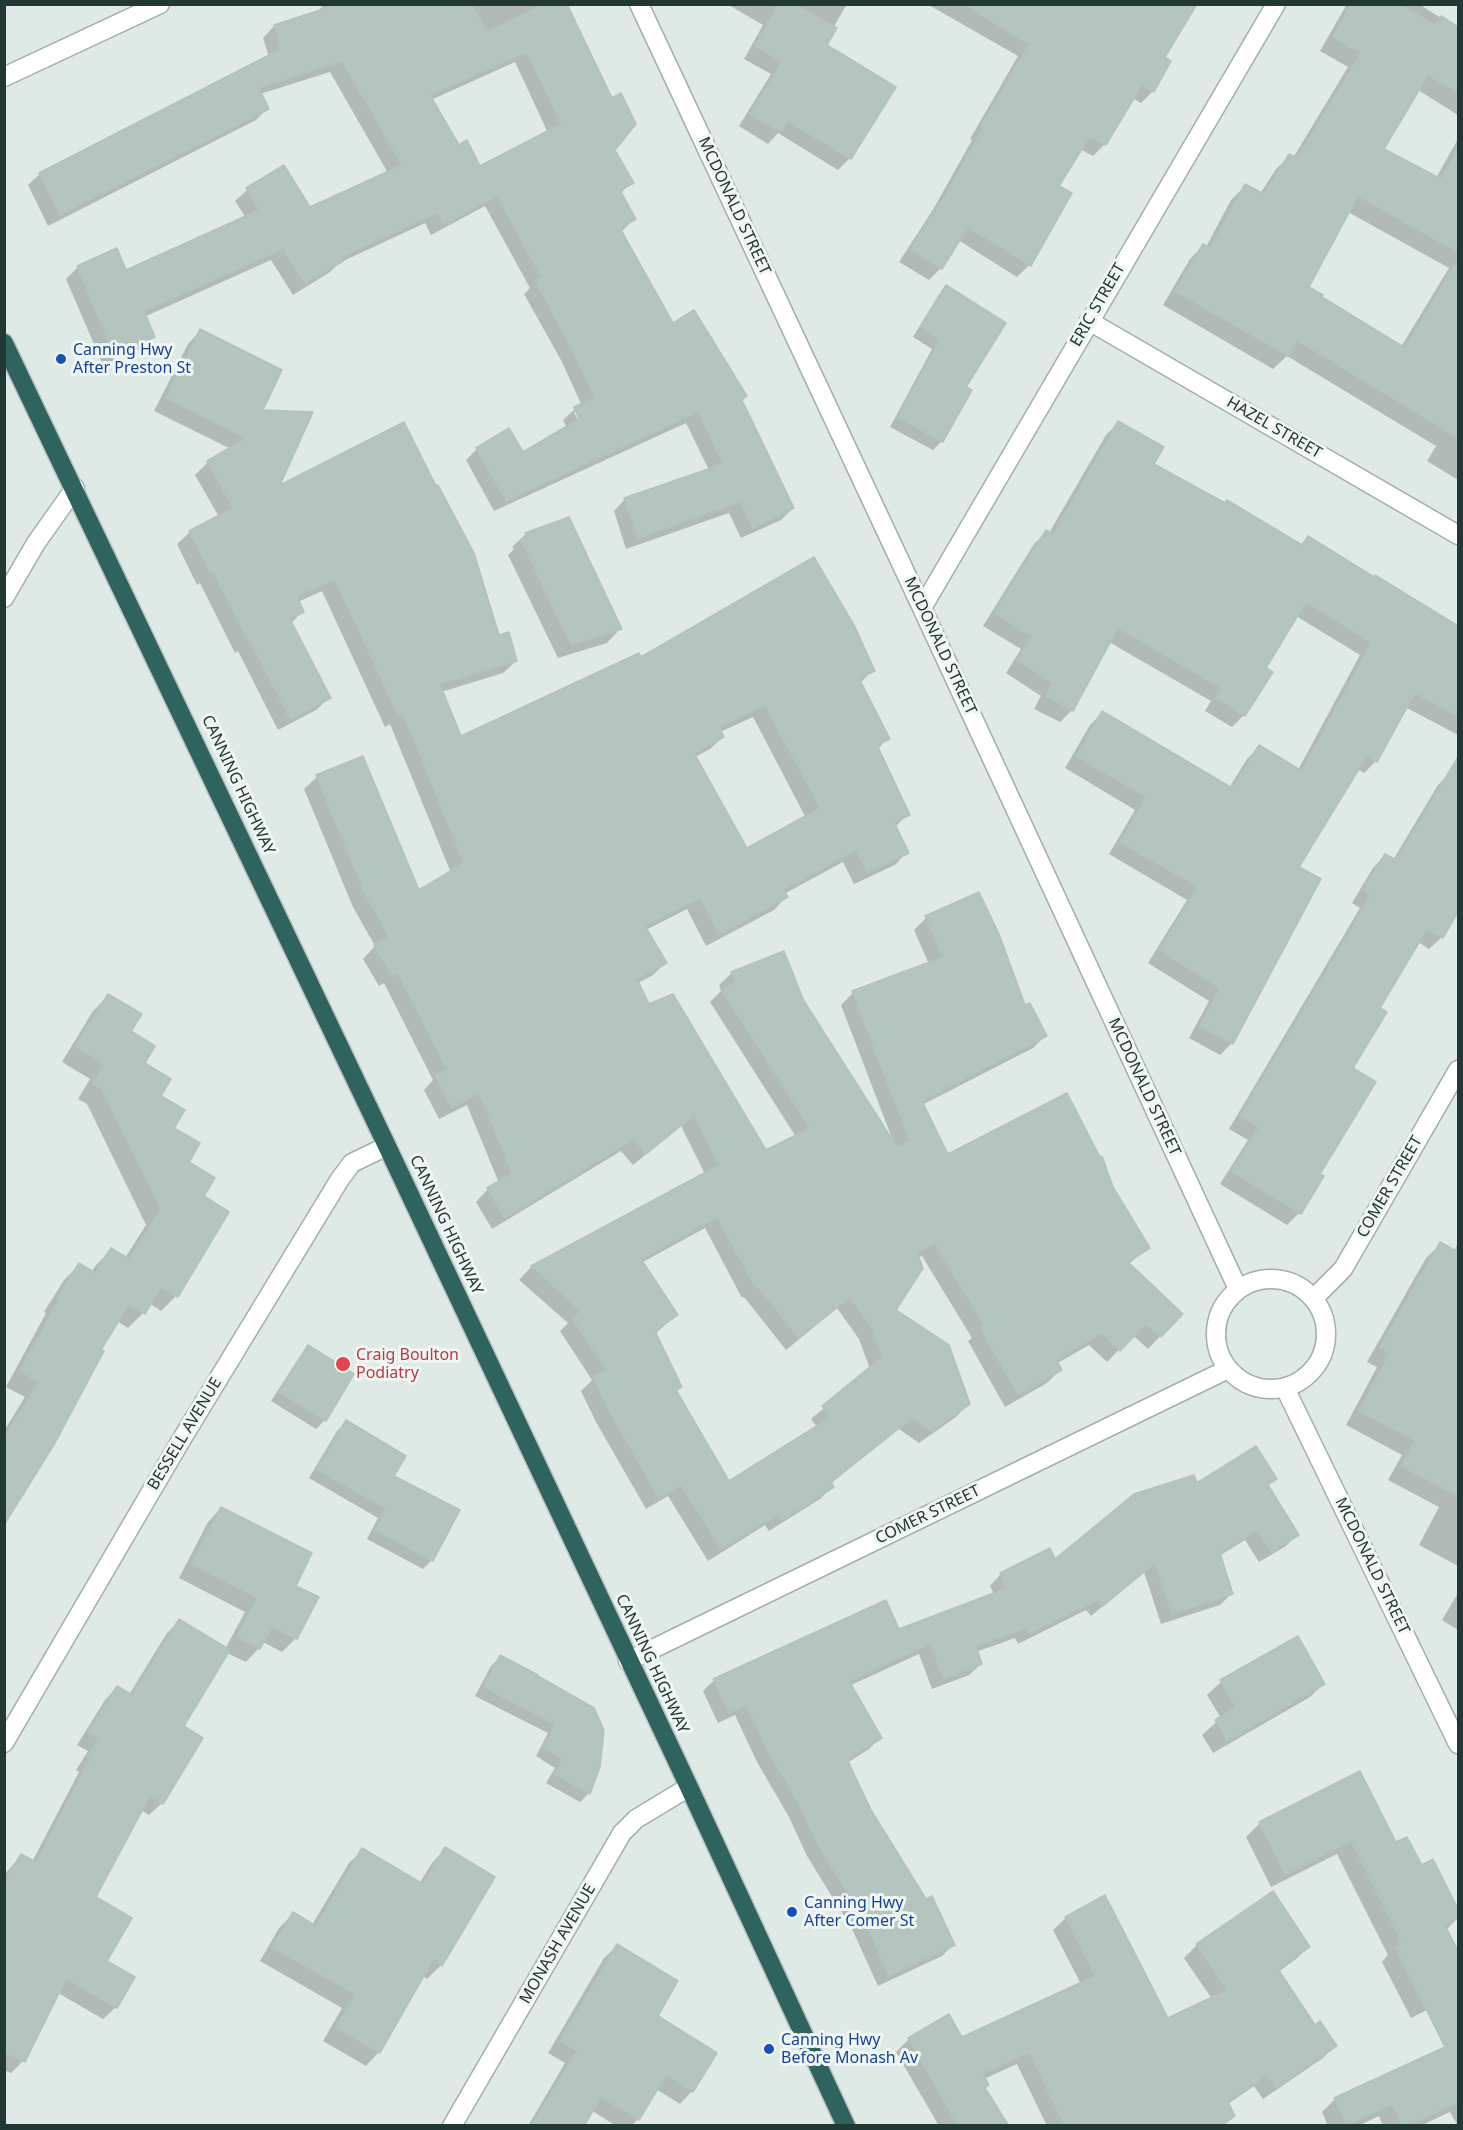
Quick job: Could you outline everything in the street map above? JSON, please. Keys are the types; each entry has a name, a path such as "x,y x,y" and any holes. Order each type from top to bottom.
{"highway":[{"name":"CANNING HIGHWAY","path":"4,343 387,1146 846,2126"}],"street":[{"path":"4,77 159,4"},
{"name":"MCDONALD STREET","path":"639,4 1238,1289"},
{"name":"ERIC STREET","path":"922,608 1276,4"},
{"name":"HAZEL STREET","path":"1089,321 1458,535"},
{"path":"4,598 36,543 75,488"},
{"name":"COMER STREET","path":"1314,1298 1343,1269 1458,1070"},
{"name":"BESSELL AVENUE","path":"4,1743 180,1442 340,1179 352,1163 387,1146"},
{"path":"1274,1278 1293,1282 1314,1298 1324,1315 1326,1335 1323,1354 1313,1370 1298,1383 1285,1388 1266,1390 1247,1385 1228,1369 1218,1353 1215,1333 1219,1314 1228,1298 1238,1289 1255,1280 1274,1278"},
{"name":"COMER STREET","path":"628,1661 1228,1369"},
{"name":"MCDONALD STREET","path":"1285,1388 1458,1744"},
{"name":"MONASH AVENUE","path":"452,2126 622,1833 636,1819 689,1787"}],"building":[{"path":"339,4 472,4 487,32 544,4 567,4 612,98 621,93 636,124 615,150 634,183 620,190 636,219 620,228 673,323 694,310 747,396 742,400 794,508 753,528 741,502 638,538 624,498 723,464 698,412 506,501 476,448 509,428 523,452 579,419 574,407 595,398 573,351 535,281 542,278 497,196 443,225 437,213 341,257 343,261 305,284 283,249 144,311 155,337 114,355 77,266 117,248 126,270 259,210 246,188 284,165 310,207 402,165 342,61 259,88 269,109 60,215 39,173 281,49 274,25","holes":["527,52 561,124 480,166 467,140 459,145 430,95"]},
{"path":"778,4 794,4 837,28 827,45 896,87 851,159 788,121 781,132 750,114 782,62 755,46"},
{"path":"963,4 1197,4 1165,57 1171,61 1154,92 1142,85 1106,145 1090,136 1059,186 1072,193 1031,266 968,227 942,269 910,249 946,194 983,128 981,126 1029,44"},
{"path":"1351,4 1399,4 1435,25 1441,16 1458,27 1458,93 1428,75 1384,149 1441,179 1458,147 1458,252 1358,196 1309,287 1405,348 1458,259 1458,438 1297,340 1288,356 1175,291 1203,244 1210,248 1245,184 1264,194 1289,154 1297,158 1361,53 1333,37"},
{"path":"946,285 1006,323 966,387 972,390 943,442 897,417 940,340 920,327"},
{"path":"200,329 282,370 263,410 313,412 280,485 404,422 436,486 438,485 474,553 499,635 509,632 517,661 440,684 461,736 639,653 641,657 814,557 855,627 875,671 859,678 890,739 877,745 910,815 894,822 909,853 867,873 856,850 783,890 788,897 719,935 700,898 645,926 667,963 637,979 649,1004 673,994 766,1150 810,1128 721,989 735,982 731,972 784,951 804,1001 897,1147 910,1141 852,991 943,957 925,916 979,892 999,934 1025,1005 1030,1003 1047,1036 922,1101 948,1154 1067,1093 1100,1157 1102,1156 1113,1187 1150,1248 1128,1262 1183,1314 1161,1337 1146,1324 1120,1351 1102,1333 1056,1360 1062,1370 1018,1395 980,1327 984,1325 935,1244 917,1252 923,1268 896,1310 949,1345 970,1404 932,1431 912,1418 831,1482 834,1487 782,1520 778,1514 721,1549 681,1485 659,1498 608,1409 593,1377 607,1370 572,1318 581,1311 531,1266 719,1165 694,1115 646,1154 634,1139 505,1218 487,1188 512,1173 479,1093 452,1108 435,1076 447,1070 397,972 391,975 374,945 389,937 365,894 316,775 363,756 419,890 464,863 403,713 398,715 335,580 297,596 304,612 290,619 331,698 290,719 250,640 248,641 189,531 233,508 207,461 246,438 166,398","holes":["765,705 820,808 747,848 694,753 724,737 719,727","717,1217 755,1287 757,1286 799,1338 850,1297 871,1326 882,1357 822,1406 831,1417 729,1481 676,1390 682,1387 655,1331 678,1315 641,1259"]},
{"path":"1118,421 1164,447 1154,464 1225,503 1227,500 1302,545 1308,536 1458,626 1458,716 1415,693 1377,762 1367,756 1299,867 1321,879 1233,1044 1200,1026 1220,988 1159,950 1198,887 1120,842 1146,797 1076,756 1102,711 1232,788 1259,745 1302,771 1371,642 1306,602 1266,668 1273,672 1245,716 1216,698 1222,688 1118,628 1073,711 1046,696 1053,683 1017,660 1032,637 994,613 1046,530 1053,534"},
{"path":"569,517 622,629 571,645 521,540 527,537 525,533"},
{"path":"1458,757 1458,912 1443,938 1427,929 1380,1008 1387,1012 1353,1068 1376,1082 1320,1174 1324,1176 1301,1214 1231,1171 1259,1128 1240,1116 1371,895 1363,890 1385,854 1396,860"},
{"path":"108,994 142,1014 131,1031 155,1046 145,1063 171,1079 161,1096 185,1110 174,1128 200,1143 189,1162 215,1178 204,1196 229,1212 178,1297 161,1287 145,1314 129,1304 101,1350 104,1351 55,1443 4,1525 4,1438 39,1382 20,1371 60,1298 58,1297 79,1263 95,1273 111,1248 129,1259 161,1209 102,1089 92,1084 104,1064 75,1046"},
{"path":"1440,1242 1458,1252 1458,1496 1401,1466 1415,1440 1359,1411 1390,1353 1380,1347"},
{"path":"308,1345 354,1374 326,1421 279,1392"},
{"path":"346,1420 406,1456 394,1476 460,1510 433,1561 375,1530 386,1509 317,1469"},
{"path":"1256,1446 1277,1479 1268,1485 1299,1535 1271,1552 1257,1530 1220,1553 1233,1594 1172,1614 1155,1563 1103,1606 1098,1600 1029,1634 1026,1628 976,1646 982,1664 944,1679 930,1644 849,1681 882,1738 847,1759 871,1810 926,1899 932,1896 955,1945 889,1976 863,1917 818,1845 800,1806 768,1751 747,1705 729,1713 713,1679 886,1600 899,1629 1007,1588 1000,1573 1050,1548 1055,1559 1134,1494 1194,1475 1197,1483"},
{"path":"221,1507 312,1553 296,1586 319,1597 297,1639 272,1627 260,1649 237,1637 257,1598 192,1564"},
{"path":"179,1619 230,1650 184,1726 203,1738 163,1804 150,1796 96,1897 132,1918 107,1961 135,1977 117,2008 66,1979 25,2062 4,2052 4,1882 21,1854 36,1862 90,1759 87,1757 99,1738 88,1732 117,1686 132,1695"},
{"path":"1298,1636 1325,1684 1227,1741 1215,1720 1236,1707 1220,1680"},
{"path":"500,1655 594,1708 604,1730 600,1767 590,1794 554,1774 563,1759 544,1747 555,1724 483,1687"},
{"path":"1360,1771 1396,1842 1407,1837 1422,1865 1433,1859 1458,1909 1458,1918 1445,1925 1458,1951 1458,2102 1407,2126 1402,2126 1392,2104 1347,2125 1334,2098 1445,2047 1395,1947 1402,1943 1351,1841 1285,1875 1259,1822"},
{"path":"445,1847 495,1877 442,1966 433,1960 380,2053 336,2027 355,1994 272,1947 293,1912 316,1926 362,1848 423,1884"},
{"path":"1273,1891 1310,1947 1278,1969 1315,2025 1320,2021 1337,2046 1276,2088 1267,2075 1228,2102 1235,2116 1221,2126 1065,2126 1029,2052 983,2074 989,2085 985,2088 1009,2126 958,2126 908,2038 949,2014 962,2037 1095,1976 1065,1917 1105,1895 1168,2018 1227,1990 1196,1944"},
{"path":"617,1944 678,1981 658,2016 717,2053 693,2092 666,2075 639,2120 601,2097 584,2126 531,2126 577,2051 560,2041"}],"place":[{"name":"Canning Hwy After Preston St","path":"61,359"},
{"name":"Craig Boulton Podiatry","path":"343,1364"},
{"name":"Canning Hwy After Comer St","path":"792,1912"},
{"name":"Canning Hwy Before Monash Av","path":"769,2049"}]}
